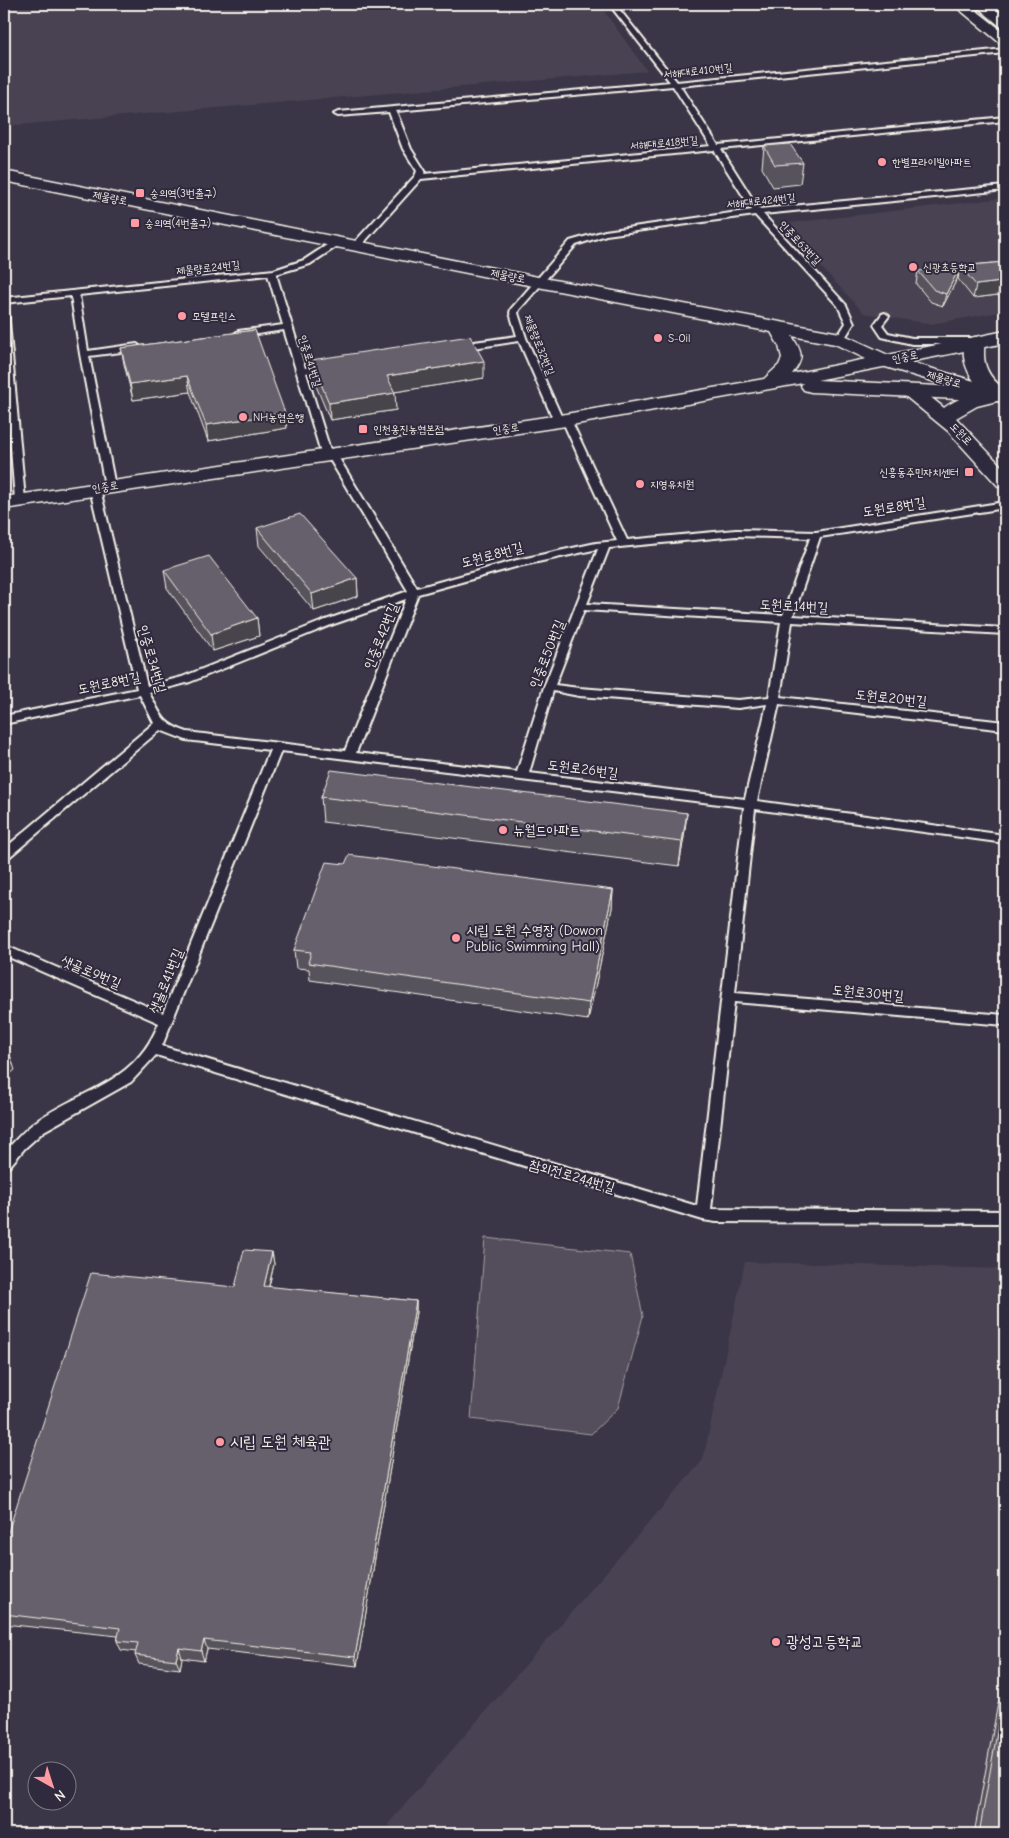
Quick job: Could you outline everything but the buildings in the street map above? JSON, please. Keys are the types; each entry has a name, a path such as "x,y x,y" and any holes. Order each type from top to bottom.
{"main road":[{"path":"960,4 1005,40"},
{"path":"981,4 1005,23"},
{"name":"제물량로","path":"6,176 355,247 777,326 840,340 886,361 1002,396"},
{"path":"770,384 791,364 792,354 777,326"},
{"path":"990,340 974,366 986,385 1002,396"},
{"name":"인중로","path":"12,501 562,421 770,384 990,340"},
{"path":"770,384 1002,396"},
{"name":"도원로","path":"911,391 945,418 1005,482"},
{"path":"945,418 959,405 976,399 1002,396"}],"lane":[{"name":"인중로63번길","path":"612,4 675,84 757,212 842,305 850,323 840,340"},
{"name":"서해대로410번길","path":"338,114 675,84 1005,51"},
{"path":"355,247 419,177 421,171 407,149 392,110"},
{"name":"서해대로418번길","path":"419,177 1005,119"},
{"name":"서해대로424번길","path":"538,282 574,243 597,235 642,227 757,212 1005,188"},
{"name":"제물량로24번길","path":"4,300 271,272 292,268 307,262 336,243"},
{"name":"인중로41번길","path":"271,272 329,455"},
{"name":"제물량로32번길","path":"538,282 515,309 514,313 522,338 562,421"},
{"path":"75,293 103,487"},
{"path":"4,311 12,501"},
{"path":"885,316 878,325 885,335 912,341 990,340"},
{"path":"230,335 288,327"},
{"path":"455,348 522,338"},
{"path":"84,354 142,346"},
{"path":"301,371 340,365"},
{"path":"562,421 624,543"},
{"name":"인중로42번길","path":"329,455 414,592 349,755"},
{"name":"인중로34번길","path":"103,487 143,691 160,724"},
{"name":"도원로8번길","path":"4,720 143,691 186,680 327,623 414,592 517,563 605,545 736,533 816,535 1005,505"},
{"path":"703,1214 750,804 774,700 786,619 816,535"},
{"name":"인중로50번길","path":"522,776 549,687 605,545"},
{"name":"도원로14번길","path":"582,607 1005,631"},
{"name":"도원로20번길","path":"549,687 579,692 738,704 774,700 1005,726"},
{"path":"4,855 160,724"},
{"name":"도원로26번길","path":"160,724 169,730 186,736 750,804 1005,839"},
{"name":"샛골로41번길","path":"4,1163 20,1144 39,1127 126,1078 159,1040 277,747"},
{"name":"샛골로9번길","path":"4,950 166,1020"},
{"name":"도원로30번길","path":"729,997 1005,1020"},
{"name":"참외전로244번길","path":"152,1049 703,1214 716,1216 1005,1217"}],"shaded area":[{"path":"4,4 599,4 647,71 4,126"},
{"name":"신광초등학교","path":"1005,198 1005,311 931,324 864,313 781,224"},
{"path":"485,1238 630,1254 643,1316 618,1408 591,1434 471,1419"},
{"name":"광성고등학교","path":"745,1262 1005,1269 1005,1834 395,1834 388,1824 703,1460"}],"place":[{"name":"한별프라이빌아파트","path":"882,162"},
{"name":"숭의역(3번출구)","path":"140,193"},
{"name":"숭의역(4번출구)","path":"135,223"},
{"name":"신광초등학교","path":"913,267"},
{"name":"모텔프린스","path":"182,316"},
{"name":"S-Oil","path":"658,338"},
{"name":"NH농협은행","path":"243,417"},
{"name":"인천옹진농협본점","path":"363,429"},
{"name":"신흥동주민자치센터","path":"969,472"},
{"name":"지영유치원","path":"640,484"},
{"name":"뉴월드아파트","path":"503,830"},
{"name":"시립 도원 수영장 (Dowon Public Swimming Hall)","path":"456,938"},
{"name":"시립 도원 체육관","path":"220,1442"},
{"name":"광성고등학교","path":"776,1642"}]}
